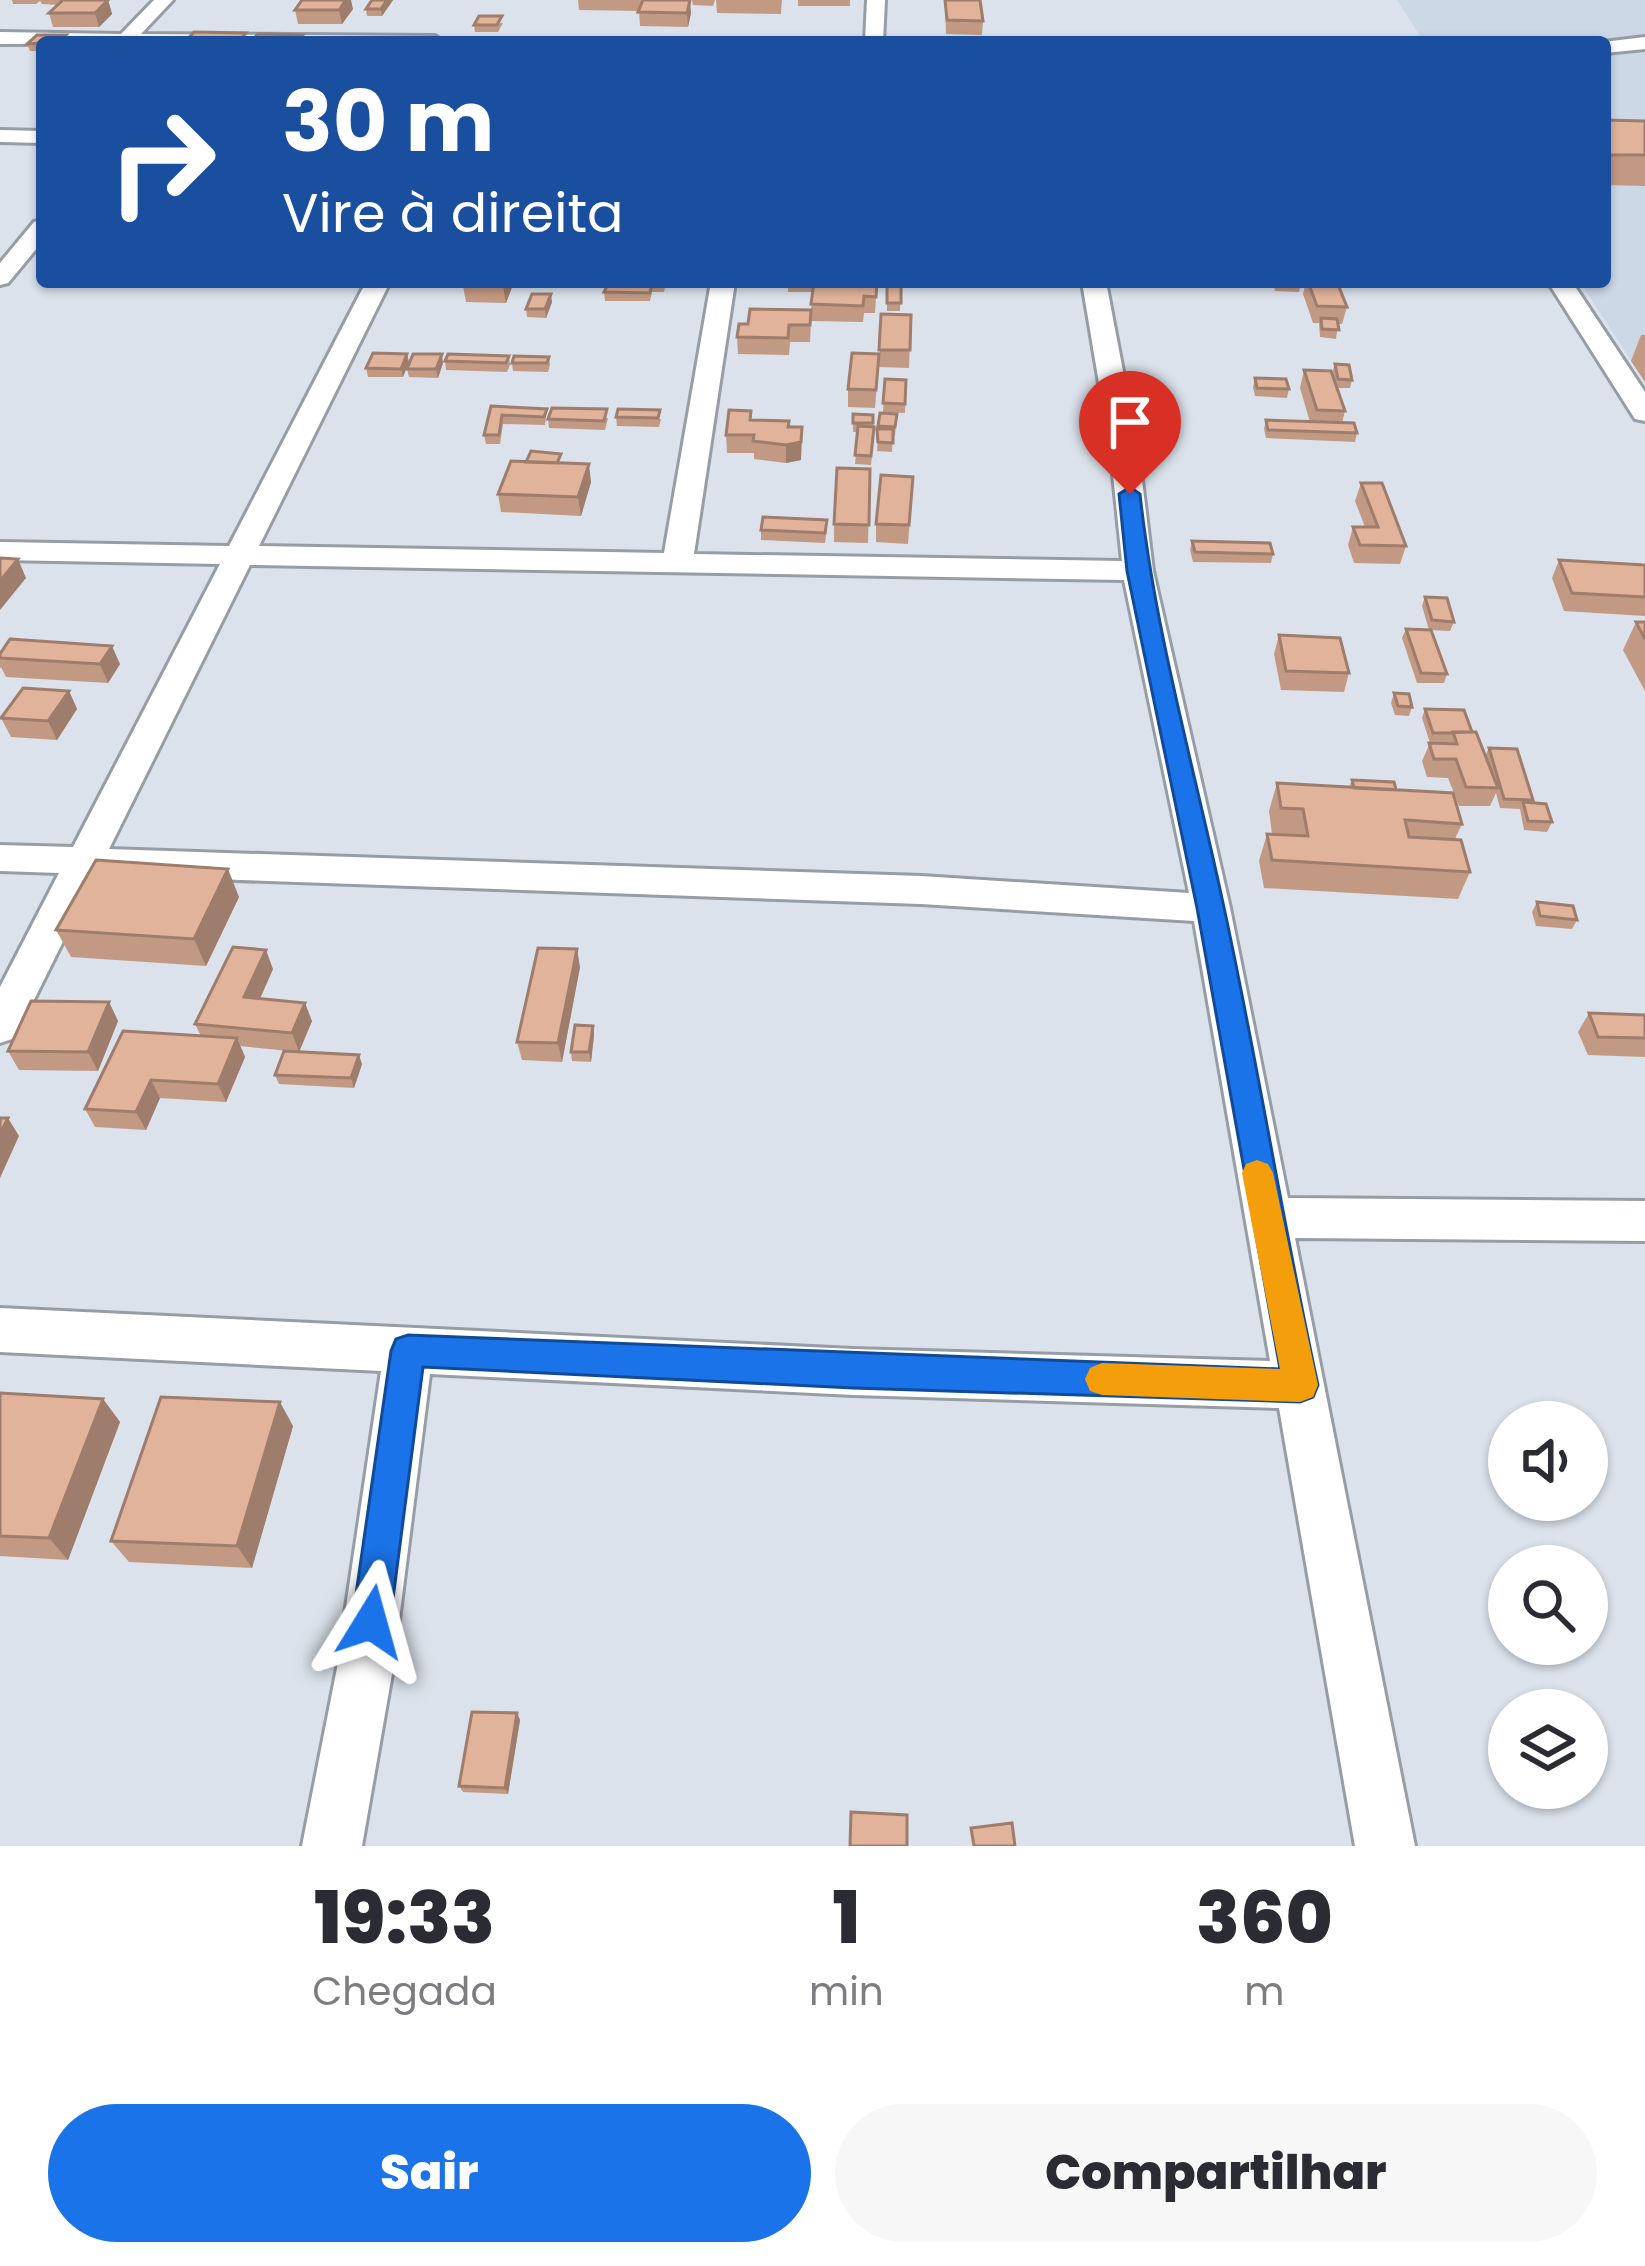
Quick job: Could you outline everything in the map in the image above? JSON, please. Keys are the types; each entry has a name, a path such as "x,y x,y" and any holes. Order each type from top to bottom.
{"street":[{"path":"129,36 164,0"},
{"path":"874,36 876,0"},
{"path":"0,38 36,38"},
{"path":"1611,46 1645,43"},
{"path":"0,136 36,137"},
{"path":"0,278 36,234"},
{"path":"0,1027 375,288"},
{"path":"677,566 722,288"},
{"path":"1095,288 1125,455 1138,571 1211,908 1385,1846"},
{"path":"1564,288 1645,413"},
{"path":"0,551 1138,571"},
{"path":"0,858 921,890 1211,908"},
{"path":"1265,1218 1645,1221"},
{"path":"0,1330 853,1372 1300,1385"},
{"path":"332,1846 365,1667 408,1351"}],"shaded area":[{"path":"1397,0 1645,0 1645,382 1584,288 1611,288 1611,36 1420,36"}],"building":[{"path":"63,0 108,0 95,13 49,13"},
{"path":"302,0 346,0 339,10 295,10"},
{"path":"372,0 387,0 381,9 366,9"},
{"path":"643,0 690,0 687,13 638,12"},
{"path":"945,0 980,0 983,21 947,20"},
{"path":"479,16 502,16 497,25 474,25"},
{"path":"194,32 246,33 243,36 190,36"},
{"path":"1611,120 1645,121 1645,155 1611,155"},
{"path":"606,288 651,288 650,293 604,292"},
{"path":"813,288 877,288 876,297 864,296 863,306 811,304"},
{"path":"887,288 901,288 901,303 887,303"},
{"path":"1310,288 1339,288 1347,307 1317,306"},
{"path":"532,294 551,294 545,309 526,309"},
{"path":"750,309 811,310 810,325 789,325 788,338 737,337 739,324 748,324"},
{"path":"881,314 911,315 910,350 879,350"},
{"path":"1321,318 1337,319 1339,330 1322,329"},
{"path":"373,353 407,354 401,369 366,368"},
{"path":"852,353 879,354 876,390 848,389"},
{"path":"413,354 442,354 436,369 407,369"},
{"path":"448,354 509,356 506,363 445,361"},
{"path":"514,356 549,357 547,363 512,363"},
{"path":"1335,364 1349,365 1352,380 1338,379"},
{"path":"1304,370 1331,371 1345,411 1317,410"},
{"path":"1255,378 1286,379 1289,389 1257,388"},
{"path":"885,379 906,380 905,404 883,403"},
{"path":"491,406 547,409 544,417 502,415 499,435 484,435"},
{"path":"552,408 607,409 604,421 548,419"},
{"path":"618,409 660,410 658,418 616,417"},
{"path":"729,410 751,411 750,420 789,421 788,427 802,427 801,442 786,445 753,441 754,435 726,435"},
{"path":"880,413 897,414 895,427 878,426"},
{"path":"853,414 873,415 873,423 853,423"},
{"path":"1266,420 1354,423 1357,433 1268,430"},
{"path":"858,426 874,427 871,456 855,455"},
{"path":"877,429 893,429 893,443 878,442"},
{"path":"531,451 561,454 557,463 526,462"},
{"path":"511,461 589,464 578,497 498,494"},
{"path":"837,468 870,469 869,525 834,524"},
{"path":"881,475 913,477 909,525 876,524"},
{"path":"1361,483 1382,483 1406,546 1360,545 1353,527 1378,527"},
{"path":"763,517 827,520 825,533 761,530"},
{"path":"1192,541 1270,543 1273,554 1195,552"},
{"path":"0,558 18,559 0,581"},
{"path":"1559,560 1645,565 1645,597 1572,593"},
{"path":"1425,597 1447,598 1454,622 1432,620"},
{"path":"1406,629 1431,630 1447,674 1421,673"},
{"path":"1279,635 1340,638 1349,673 1286,671"},
{"path":"10,639 112,646 100,664 0,658"},
{"path":"23,688 69,691 48,721 1,718"},
{"path":"1394,693 1409,694 1412,707 1398,706"},
{"path":"1425,709 1464,710 1472,732 1433,733"},
{"path":"1453,732 1476,732 1498,788 1466,787 1456,759 1434,759 1429,743 1457,744"},
{"path":"1489,748 1517,749 1533,800 1504,799"},
{"path":"1352,780 1394,782 1396,790 1354,788"},
{"path":"1277,783 1453,793 1462,824 1405,820 1409,837 1461,840 1470,872 1272,860 1267,834 1308,836 1303,809 1281,808"},
{"path":"1523,802 1546,804 1552,822 1528,821"},
{"path":"96,860 228,869 194,939 56,930"},
{"path":"1537,902 1573,906 1577,920 1540,916"},
{"path":"233,947 266,950 244,997 305,1003 292,1033 195,1024"},
{"path":"538,948 577,949 558,1043 517,1042"},
{"path":"31,1001 109,1002 88,1052 8,1051"},
{"path":"1589,1013 1645,1015 1645,1038 1598,1037"},
{"path":"575,1025 593,1026 589,1052 571,1052"},
{"path":"123,1031 237,1038 218,1084 151,1080 136,1112 85,1109"},
{"path":"284,1051 359,1055 351,1078 275,1075"},
{"path":"0,1393 103,1399 49,1538 0,1536"},
{"path":"161,1397 280,1402 237,1546 111,1541"},
{"path":"472,1712 517,1713 505,1788 459,1786"},
{"path":"851,1812 907,1815 907,1846 850,1846"},
{"path":"1012,1823 1015,1846 974,1846 971,1828"}],"slow traffic":[{"path":"1102,1379 1300,1385 1257,1173"}],"route":[{"path":"371,1622 408,1351 853,1372 1300,1385 1265,1218 1211,908 1138,571 1130,494"}]}
